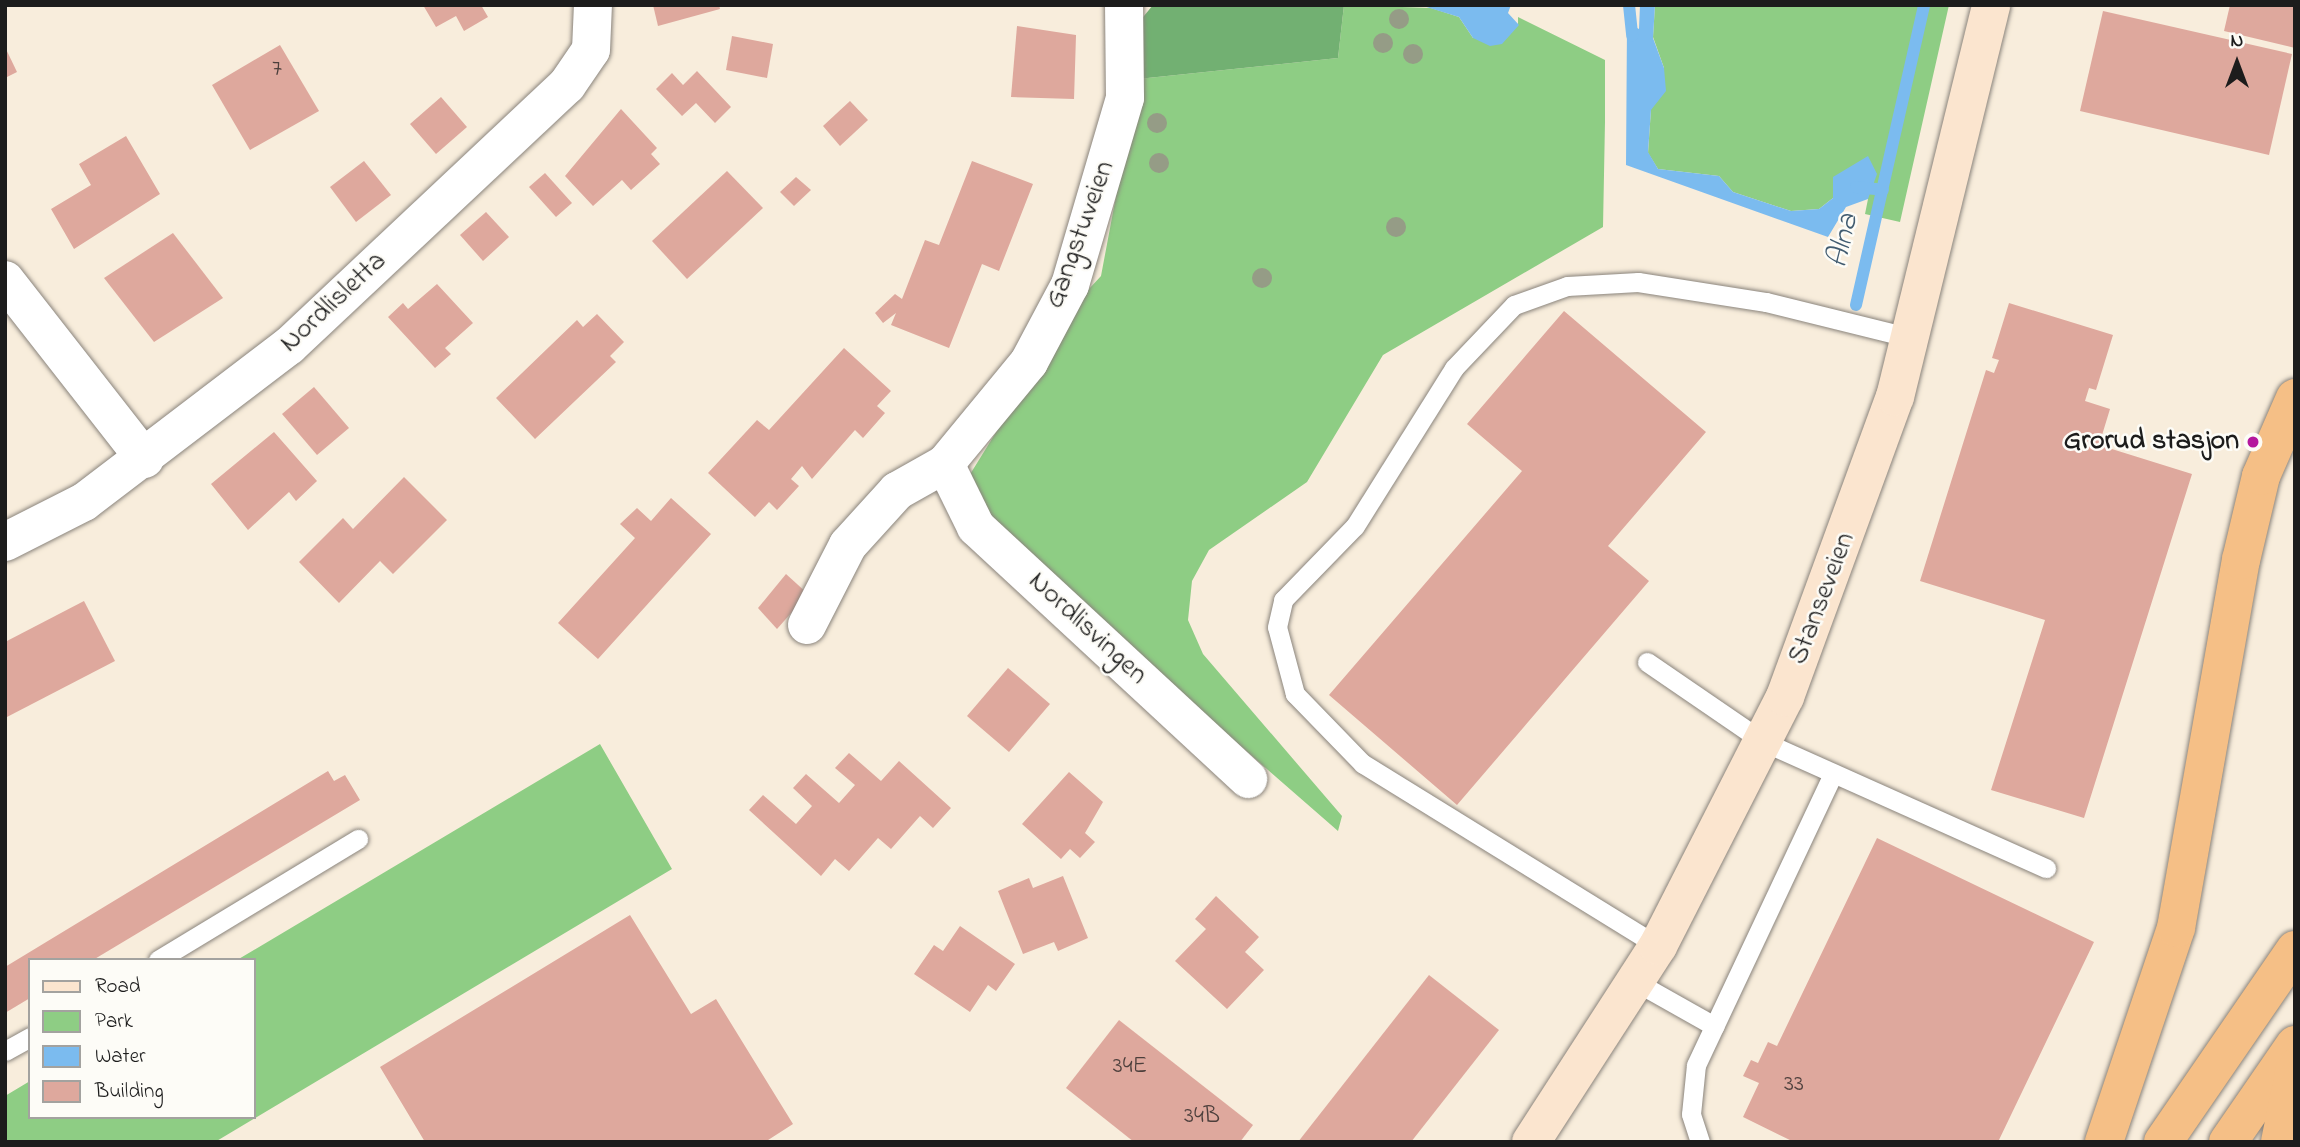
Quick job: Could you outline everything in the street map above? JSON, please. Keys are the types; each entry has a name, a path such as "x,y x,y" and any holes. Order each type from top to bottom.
{"highway":[{"path":"2104,1142 2176,928 2241,560 2261,476 2290,408"},
{"path":"2163,1142 2295,950"},
{"path":"2228,1142 2295,1045"},
{"path":"2280,1142 2295,1068"}],"street":[{"name":"Nordlisletta","path":"5,542 84,502 145,459 289,346 567,85 591,50 593,5"},
{"name":"Gangstuveien","path":"807,625 848,545 897,491 945,464 1029,362 1070,285 1125,98 1124,5"},
{"name":"Stanseveien","path":"1531,1142 1658,946 1764,742 1864,493 1912,338 1990,5"},
{"path":"5,280 145,459"},
{"name":"Nordlisvingen","path":"945,464 976,527 1248,779"}],"lane":[{"path":"1658,946 1363,764 1295,694 1278,627 1283,600 1355,526 1454,368 1514,305 1567,286 1638,282 1766,302 1912,338"},
{"path":"1647,662 1764,742 2046,867"},
{"path":"1700,1142 1691,1114 1696,1065 1833,774"},
{"path":"161,958 358,839"},
{"path":"1636,982 1714,1026"},
{"path":"5,1051 28,1038"}],"green space":[{"path":"1153,5 1344,5 1338,58 1138,79 1139,22"},
{"path":"1344,5 1431,8 1459,17 1473,38 1518,25 1518,17 1605,60 1605,122 1603,227 1383,355 1307,482 1209,550 1192,581 1188,620 1203,654 1342,816 1338,831 1064,592 998,529 969,476 1076,303 1101,276 1138,79 1338,58"},
{"path":"1655,5 1949,5 1900,222 1865,214 1868,199 1833,198 1819,209 1791,211 1733,192 1719,176 1658,169 1648,153 1651,109 1664,68 1653,37"},
{"path":"600,744 672,869 256,1118 256,958 240,958"},
{"path":"28,1082 28,1119 254,1119 215,1142 5,1142 5,1096"}],"water":[{"path":"1420,5 1511,5 1508,13 1519,25 1502,44 1490,46 1473,38 1459,17"},
{"path":"1640,5 1655,5 1653,38 1664,68 1666,91 1651,110 1648,152 1658,169 1719,176 1733,192 1791,211 1819,209 1833,198 1833,177 1868,156 1877,174 1868,199 1846,207 1828,237 1626,165 1627,23 1639,29"}],"building":[{"path":"423,5 481,5 488,17 464,31 456,16 436,27"},
{"path":"653,5 719,5 720,9 658,26"},
{"path":"2230,5 2295,5 2295,48 2224,31"},
{"path":"2103,11 2292,54 2269,155 2080,111"},
{"path":"1017,26 1076,35 1074,99 1011,97"},
{"path":"732,36 773,44 767,78 726,70"},
{"path":"280,45 319,111 250,150 212,85"},
{"path":"5,47 17,72 5,78"},
{"path":"697,71 731,107 715,123 696,103 682,116 656,89 672,73 683,85"},
{"path":"441,97 467,127 436,154 410,124"},
{"path":"850,101 868,120 840,146 823,126"},
{"path":"621,109 657,148 651,154 660,164 631,190 622,180 593,206 565,176"},
{"path":"126,136 160,194 74,249 51,209 91,185 79,164"},
{"path":"364,161 391,195 356,222 330,187"},
{"path":"972,161 1033,184 999,271 982,264 949,348 891,325 896,313 883,323 875,313 895,294 902,299 925,240 939,245"},
{"path":"727,171 763,208 687,279 652,241"},
{"path":"545,173 572,203 556,217 529,187"},
{"path":"796,177 811,190 794,206 780,192"},
{"path":"486,212 509,237 483,261 460,235"},
{"path":"173,233 223,298 154,342 104,278"},
{"path":"437,284 473,323 445,348 451,354 435,368 388,317 403,303 408,309"},
{"path":"2009,303 2113,335 2096,390 2089,388 2085,401 2110,409 2099,445 2192,474 2084,818 1991,790 2045,620 1920,581 1986,370 1994,373 1999,360 1992,358"},
{"path":"1564,311 1706,432 1608,546 1649,581 1457,805 1329,695 1522,471 1467,424"},
{"path":"597,314 624,342 610,356 616,362 535,439 496,398 577,320 583,327"},
{"path":"844,348 891,391 877,406 885,413 863,438 855,430 812,479 802,466 791,479 799,486 777,510 769,502 755,517 708,473 757,420 769,430"},
{"path":"314,387 349,428 317,455 282,414"},
{"path":"274,432 317,481 296,501 289,492 248,530 211,484"},
{"path":"404,477 447,520 393,574 380,561 339,603 299,562 343,518 353,529"},
{"path":"671,498 711,534 598,659 558,623 635,538 620,524 637,508 651,521"},
{"path":"786,574 808,594 777,629 758,608"},
{"path":"84,601 115,661 5,718 5,642"},
{"path":"1008,668 1050,704 1009,752 967,716"},
{"path":"849,753 881,781 899,761 951,808 933,828 920,816 891,849 878,838 849,871 835,859 821,876 749,810 763,795 796,824 812,806 793,788 806,774 839,803 855,785 835,768"},
{"path":"328,771 334,781 345,775 360,800 96,958 28,958 28,999 5,1013 5,967"},
{"path":"1069,772 1103,802 1085,833 1095,842 1080,858 1070,849 1061,859 1022,824"},
{"path":"1877,838 2094,942 1998,1142 1794,1142 1743,1117 1759,1083 1743,1076 1751,1060 1758,1063 1768,1042 1777,1046"},
{"path":"1063,876 1088,938 1058,951 1054,942 1023,954 998,891 1029,878 1033,888"},
{"path":"1216,896 1259,937 1245,952 1264,970 1227,1009 1175,961 1206,929 1195,919"},
{"path":"630,915 691,1014 716,999 793,1124 765,1142 425,1142 380,1067"},
{"path":"960,926 1015,964 996,991 988,985 970,1012 914,974 934,945 943,951"},
{"path":"1429,975 1499,1030 1411,1142 1298,1142"},
{"path":"1119,1020 1253,1125 1240,1142 1134,1142 1066,1088"}],"waterway":[{"path":"1629,5 1632,36"},
{"name":"Alna","path":"1856,305 1924,5"},
{"path":"1856,187 1883,190"}],"place":[{"name":"Grorud stasjon","path":"2253,442"}]}
